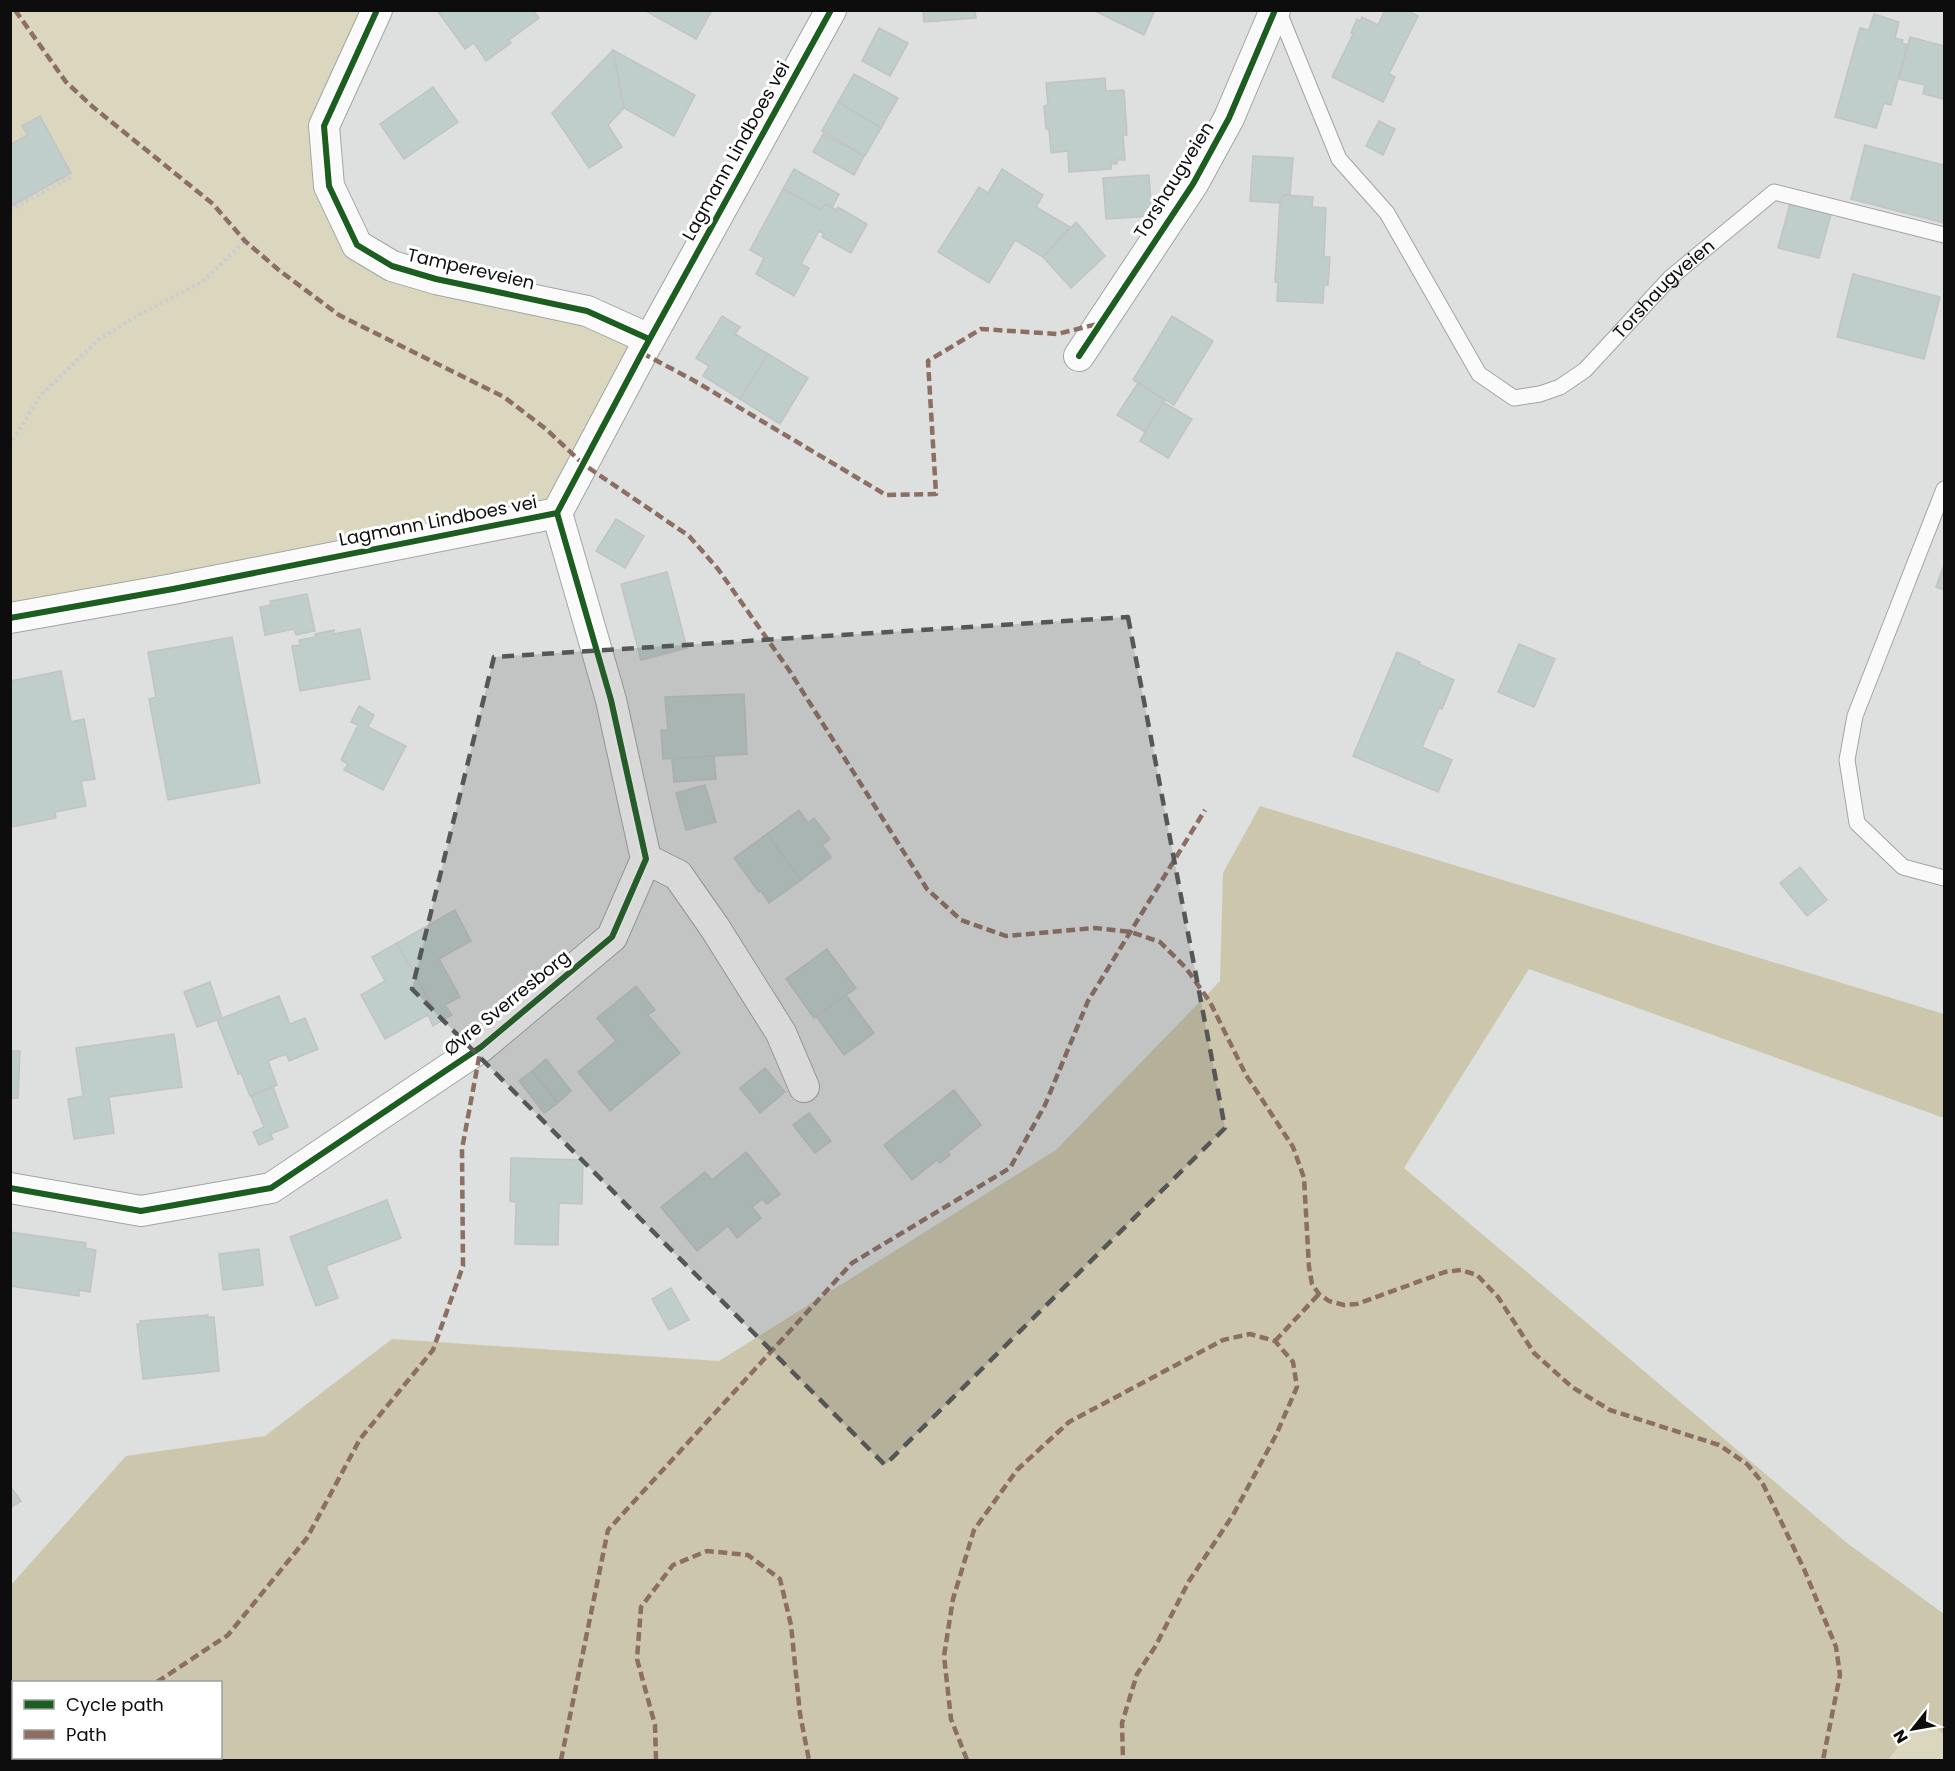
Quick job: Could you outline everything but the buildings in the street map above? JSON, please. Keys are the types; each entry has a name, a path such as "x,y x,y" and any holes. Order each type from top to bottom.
{"street":[{"name":"Tampereveien","path":"377,10 324,126 329,186 357,245 392,266 436,279 587,311 649,339"},
{"name":"Lagmann Lindboes vei","path":"10,618 174,589 557,513 649,339 831,10"},
{"name":"Torshaugveien","path":"1079,356 1193,184 1229,118 1276,10"},
{"path":"557,513 611,700 646,859 678,874 781,1033 804,1087"},
{"name":"Øvre Sverresborg","path":"10,1188 141,1211 271,1188 481,1047 612,937 646,859"}],"lane":[{"name":"Torshaugveien","path":"1276,10 1338,159 1387,213 1479,374 1514,398 1540,394 1560,387 1585,370 1670,278 1774,192 1944,235"},
{"path":"1944,489 1855,716 1848,760 1857,823 1903,867 1944,878"}],"path":[{"path":"10,210 73,176"},
{"path":"10,445 40,396 98,340 135,317 202,282 245,241"}],"highlighted area":[{"path":"1128,617 1225,1128 885,1465 412,989 494,657"}],"shaded area":[{"path":"11,11 369,11 324,126 357,245 649,339 557,513 11,618"},
{"path":"1260,806 1944,1014 1944,1118 1529,969 1404,1168 1847,1543 1944,1614 1944,1735 1923,1716 1888,1760 11,1760 11,1585 126,1456 265,1436 392,1339 719,1361 1056,1150 1220,981 1223,873"},
{"path":"1923,1716 1944,1735 1944,1760 1888,1760"}],"marked path":[{"path":"15,10 66,82 93,107 213,204 245,241 280,271 339,315 504,397 546,429 583,464 689,536 718,569 789,670 927,889 961,920 1006,936 1095,928 1131,932 1160,942 1186,968 1210,1002 1246,1075 1293,1147 1304,1178 1309,1267 1312,1284 1319,1294 1329,1301 1344,1305 1357,1304 1445,1272 1461,1270 1477,1275 1498,1297 1534,1353 1572,1387 1610,1410 1719,1445 1747,1464 1762,1482 1804,1569 1836,1647 1840,1675 1823,1760"},
{"path":"642,353 693,380 886,495 936,494 928,361 981,329 1057,334 1102,323"},
{"path":"561,1760 608,1530 852,1263 1010,1168 1045,1105 1088,1001 1205,810"},
{"path":"159,1681 228,1635 307,1538 360,1439 433,1350 463,1266 462,1149 481,1047"},
{"path":"1275,1341 1319,1294"},
{"path":"967,1760 951,1719 944,1656 953,1599 974,1530 1017,1470 1069,1422 1223,1340 1250,1334 1275,1341 1293,1362 1297,1387 1276,1435 1233,1515 1189,1581 1155,1647 1137,1674 1122,1723 1123,1760"},
{"path":"656,1760 655,1725 637,1659 641,1607 673,1565 707,1551 748,1555 780,1579 791,1625 800,1714 809,1760"}],"cycle path":[{"path":"377,10 324,126 329,186 357,245 392,266 436,279 587,311 649,339"},
{"path":"10,618 173,589 557,513 642,353 831,10"},
{"path":"1079,356 1193,184 1229,118 1275,10"},
{"path":"10,1188 141,1211 271,1188 481,1047 612,937 646,859 611,700 557,513"}]}
